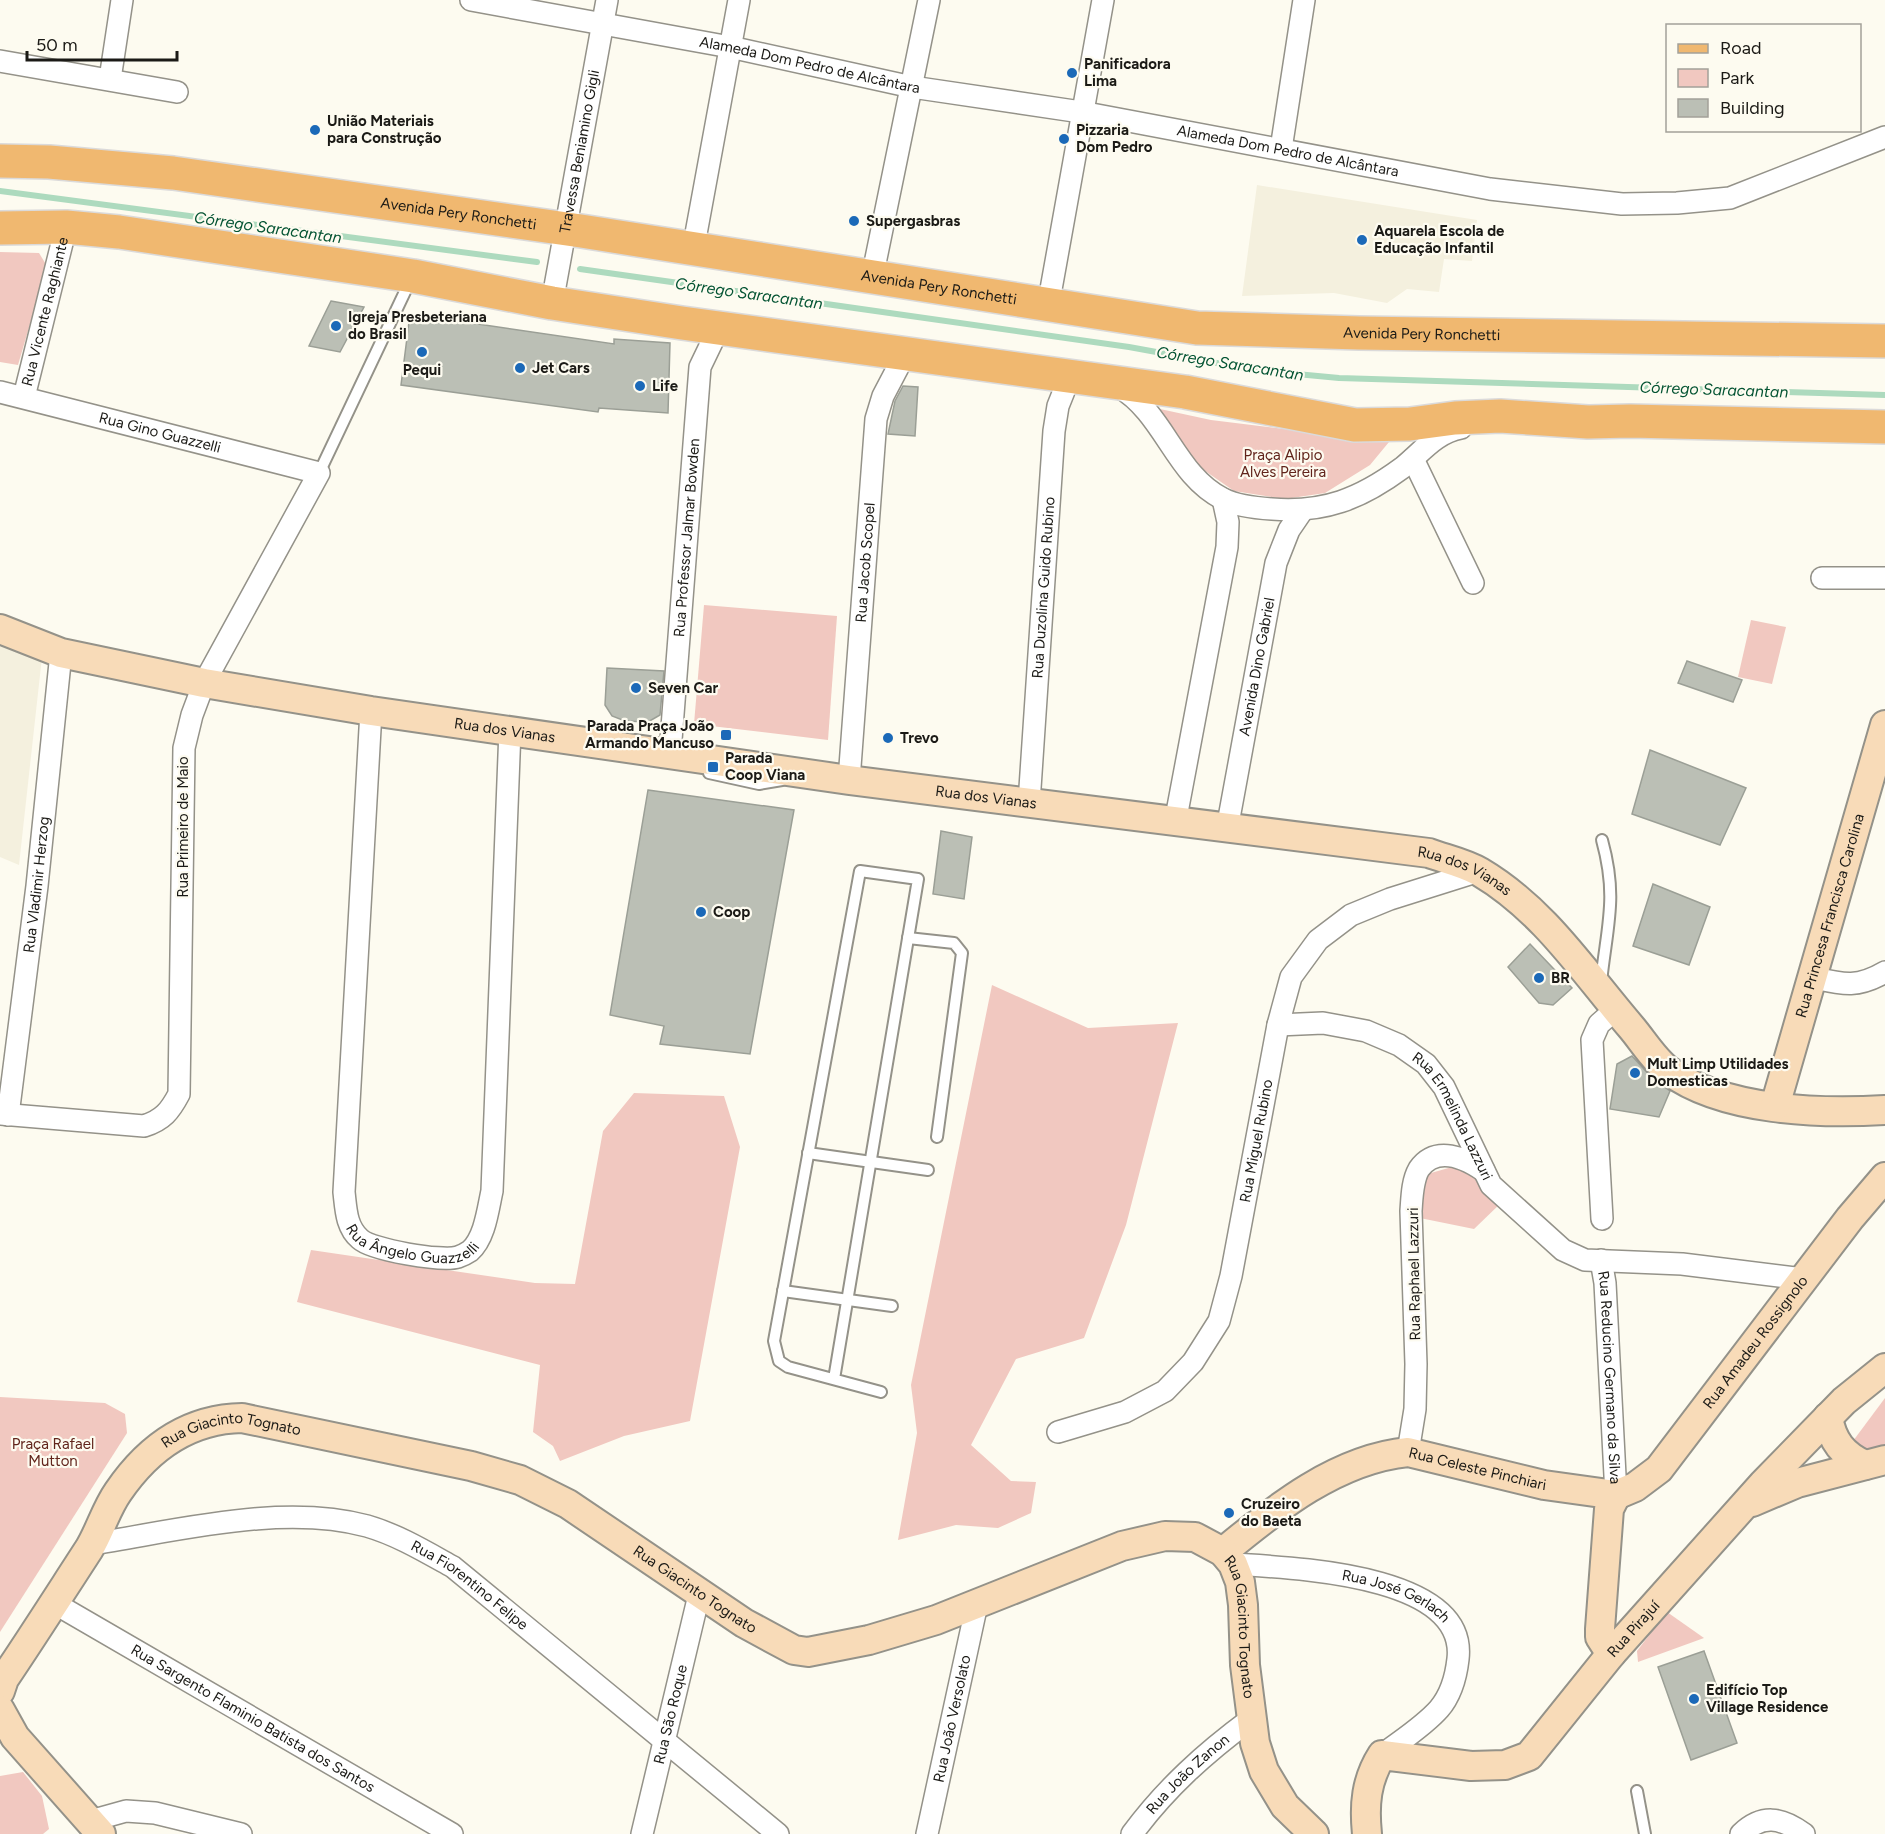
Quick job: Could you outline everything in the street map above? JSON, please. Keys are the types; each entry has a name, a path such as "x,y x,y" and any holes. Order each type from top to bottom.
{"main road":[{"name":"Avenida Pery Ronchetti","path":"0,161 49,162 173,173 562,241 693,250 1179,326 1222,330 1885,341"},
{"path":"0,228 66,227 119,232 413,276 554,291 723,328 1185,392 1355,425 1410,424 1455,418 1500,416 1588,422 1885,427"},
{"name":"Rua dos Vianas","path":"0,629 61,653 204,682 371,711 633,748 683,764 798,773 1175,823 1372,844 1429,853 1479,871 1521,900 1564,943 1608,1000 1669,1071 1701,1088 1737,1100 1829,1111 1885,1110"},
{"name":"Rua Princesa Francisca Carolina","path":"1775,1106 1810,977 1885,725"},
{"name":"Rua Amadeu Rossignolo","path":"1616,1495 1635,1487 1659,1469 1850,1218 1885,1178"},
{"path":"1742,1507 1828,1417 1885,1368"},
{"path":"1828,1417 1831,1434 1847,1455 1875,1463"},
{"name":"Rua Giacinto Tognato","path":"2,1705 54,1603 92,1544 117,1493 143,1460 166,1440 191,1428 222,1419 242,1418 460,1464 520,1480 568,1504 699,1595 794,1650 808,1652 870,1640 977,1604 1122,1546 1165,1536 1195,1538 1228,1558 1240,1582 1251,1719 1264,1771 1285,1806 1314,1834"},
{"name":"Rua Celeste Pinchiari","path":"1228,1558 1269,1513 1318,1483 1368,1460 1408,1452 1544,1485 1616,1495"},
{"name":"Rua Pirajuí","path":"1382,1755 1471,1766 1505,1765 1529,1755 1611,1654 1742,1507 1797,1483 1875,1463"},
{"name":"Rua Reducino Germano da Silva","path":"1616,1495 1626,1515 1619,1587 1619,1619 1633,1623 1646,1616"},
{"name":"Rua Reducino Germano da Silva","path":"1611,1654 1600,1637 1600,1629 1609,1509 1616,1495"},
{"path":"2,1705 88,1830"},
{"name":"Rua José Gerlach","path":"1367,1834 1366,1791 1372,1772 1382,1755"}],"street":[{"path":"110,79 122,0"},
{"name":"Alameda Dom Pedro de Alcântara","path":"471,0 730,47 912,87 1081,112 1490,189 1622,204 1677,203 1730,198 1885,137"},
{"name":"Travessa Beniamino Gigli","path":"554,291 608,0"},
{"path":"693,250 739,0"},
{"path":"872,278 929,0"},
{"path":"1048,306 1081,112 1103,0"},
{"path":"1281,149 1304,0"},
{"path":"0,61 177,92"},
{"name":"Rua Vicente Raghiante","path":"24,397 66,227"},
{"name":"Rua Professor Jalmar Bowden","path":"683,764 700,367 712,340 723,328"},
{"name":"Rua Jacob Scopel","path":"849,780 876,419 883,396 905,354"},
{"path":"1083,377 1118,387 1144,405 1185,466 1202,483 1223,499 1253,508 1302,511 1326,508 1383,482 1437,437 1459,428 1588,422"},
{"name":"Rua Duzolina Guido Rubino","path":"1029,802 1054,431 1058,406 1083,377"},
{"name":"Rua Gino Guazzelli","path":"0,392 319,473"},
{"path":"1413,459 1473,583"},
{"name":"Rua Primeiro de Maio","path":"4,1115 144,1126 157,1122 170,1111 179,1094 184,748 204,682 319,473"},
{"path":"1175,823 1227,547 1228,522 1223,499"},
{"name":"Avenida Dino Gabriel","path":"1227,829 1276,563 1289,530 1302,511"},
{"path":"1822,578 1885,578"},
{"name":"Rua Vladimir Herzog","path":"4,1115 37,886 61,653"},
{"name":"Rua Ângelo Guazzelli","path":"371,711 344,1192 350,1228 360,1240 384,1248 439,1258 458,1257 471,1250 481,1232 492,1191 510,730"},
{"name":"Rua Miguel Rubino","path":"1058,1432 1125,1412 1165,1391 1192,1362 1219,1321 1231,1276 1278,1025 1291,977 1318,940 1351,915 1390,899 1479,871"},
{"path":"1810,977 1847,985 1867,983 1885,972"},
{"path":"1602,1219 1592,1040 1608,1000"},
{"name":"Rua Ermelinda Lazzuri","path":"1278,1025 1323,1023 1366,1031 1399,1045 1426,1064 1444,1086 1491,1185 1563,1250 1585,1260 1682,1264 1803,1279"},
{"name":"Rua Raphael Lazzuri","path":"1408,1452 1415,1409 1411,1212 1414,1182 1420,1168 1431,1159 1443,1155 1456,1156 1484,1171"},
{"name":"Rua Reducino Germano da Silva","path":"1601,1260 1605,1283 1616,1495"},
{"name":"Rua Fiorentino Felipe","path":"92,1544 277,1518 322,1519 367,1526 414,1545 453,1567 778,1834"},
{"name":"Rua José Gerlach","path":"1228,1558 1376,1581 1421,1600 1441,1613 1455,1630 1460,1646 1457,1674 1450,1693 1438,1710 1382,1755"},
{"name":"Rua São Roque","path":"642,1834 699,1595"},
{"name":"Rua Sargento Flaminio Batista dos Santos","path":"54,1603 452,1834"},
{"name":"Rua João Versolato","path":"927,1834 977,1604"},
{"name":"Rua João Zanon","path":"1132,1834 1157,1801 1182,1774 1251,1719"},
{"path":"88,1830 126,1811 155,1813 241,1834"},
{"path":"1741,1834 1752,1822 1770,1819 1793,1826 1804,1834"}],"lane":[{"name":"Rua Primeiro de Maio","path":"319,473 413,276"},
{"path":"1602,840 1610,870 1612,905 1608,1000"},
{"path":"834,1379 918,879 860,871 774,1341 779,1361 788,1367 881,1392"},
{"path":"908,938 954,943 962,953 937,1137"},
{"path":"808,1153 928,1170"},
{"path":"783,1291 892,1306"},
{"path":"1637,1791 1645,1834"}],"shaded area":[{"name":"Aquarela Escola de Educação Infantil","path":"1257,185 1477,220 1472,261 1444,259 1439,292 1407,289 1387,303 1334,293 1242,296"},
{"path":"0,641 42,657 19,865 0,857"}],"green space":[{"path":"0,252 39,253 47,266 18,365 0,362"},
{"name":"Praça Alipio Alves Pereira","path":"1160,409 1211,420 1389,442 1370,465 1325,493 1285,499 1234,491 1185,457"},
{"path":"704,605 837,616 828,740 694,724"},
{"path":"1751,620 1786,627 1772,684 1738,677"},
{"path":"992,985 1088,1028 1178,1023 1126,1225 1084,1338 1016,1359 971,1445 1011,1481 1036,1482 1031,1513 998,1528 956,1525 898,1540 917,1433 911,1385"},
{"path":"634,1093 724,1096 740,1147 690,1421 624,1436 560,1461 553,1446 533,1432 540,1365 297,1302 311,1250 535,1283 575,1284 603,1131"},
{"path":"1459,1165 1489,1183 1503,1201 1474,1229 1415,1217 1424,1175"},
{"name":"Praça Rafael Mutton","path":"0,1397 105,1403 125,1414 127,1433 0,1632"},
{"path":"1885,1398 1885,1450 1866,1453 1853,1441"},
{"path":"1667,1612 1704,1638 1638,1662 1637,1651"},
{"path":"23,1772 42,1796 49,1829 43,1834 0,1834 0,1776"}],"building":[{"name":"Igreja Presbeteriana do Brasil","path":"331,301 364,307 340,352 309,346"},
{"path":"410,314 614,344 614,339 670,343 668,413 599,408 598,412 401,385"},
{"path":"903,386 918,387 915,436 888,434 895,401"},
{"path":"1687,661 1742,680 1733,702 1678,683"},
{"name":"Seven Car","path":"607,668 664,671 660,715 648,722 625,721 612,716 605,705"},
{"path":"1650,750 1746,788 1720,845 1632,814"},
{"name":"Coop","path":"648,790 794,810 750,1054 660,1044 664,1026 610,1015"},
{"path":"941,831 972,837 964,899 933,894"},
{"path":"1653,884 1710,907 1689,965 1633,946"},
{"name":"BR","path":"1530,944 1572,988 1553,1005 1539,1003 1508,967"},
{"path":"1632,1056 1652,1078 1670,1091 1659,1117 1610,1109 1617,1064"},
{"name":"Edifício Top Village Residence","path":"1704,1651 1737,1743 1691,1760 1658,1667"}],"waterway":[{"name":"Córrego Saracantan","path":"0,191 537,262"},
{"name":"Córrego Saracantan","path":"580,269 1129,347 1255,370 1339,378 1885,395"}],"place":[{"name":"Panificadora Lima","path":"1072,73"},
{"name":"União Materiais para Construção","path":"315,130"},
{"name":"Pizzaria Dom Pedro","path":"1064,139"},
{"name":"Supergasbras","path":"854,221"},
{"name":"Aquarela Escola de Educação Infantil","path":"1362,240"},
{"name":"Igreja Presbeteriana do Brasil","path":"336,326"},
{"name":"Pequi","path":"422,352"},
{"name":"Jet Cars","path":"520,368"},
{"name":"Life","path":"640,386"},
{"name":"Seven Car","path":"636,688"},
{"name":"Parada Praça João Armando Mancuso","path":"726,735"},
{"name":"Trevo","path":"888,738"},
{"name":"Parada Coop Viana","path":"713,767"},
{"name":"Coop","path":"701,912"},
{"name":"BR","path":"1539,978"},
{"name":"Mult Limp Utilidades Domesticas","path":"1635,1073"},
{"name":"Cruzeiro do Baeta","path":"1229,1513"},
{"name":"Edifício Top Village Residence","path":"1694,1699"}]}
